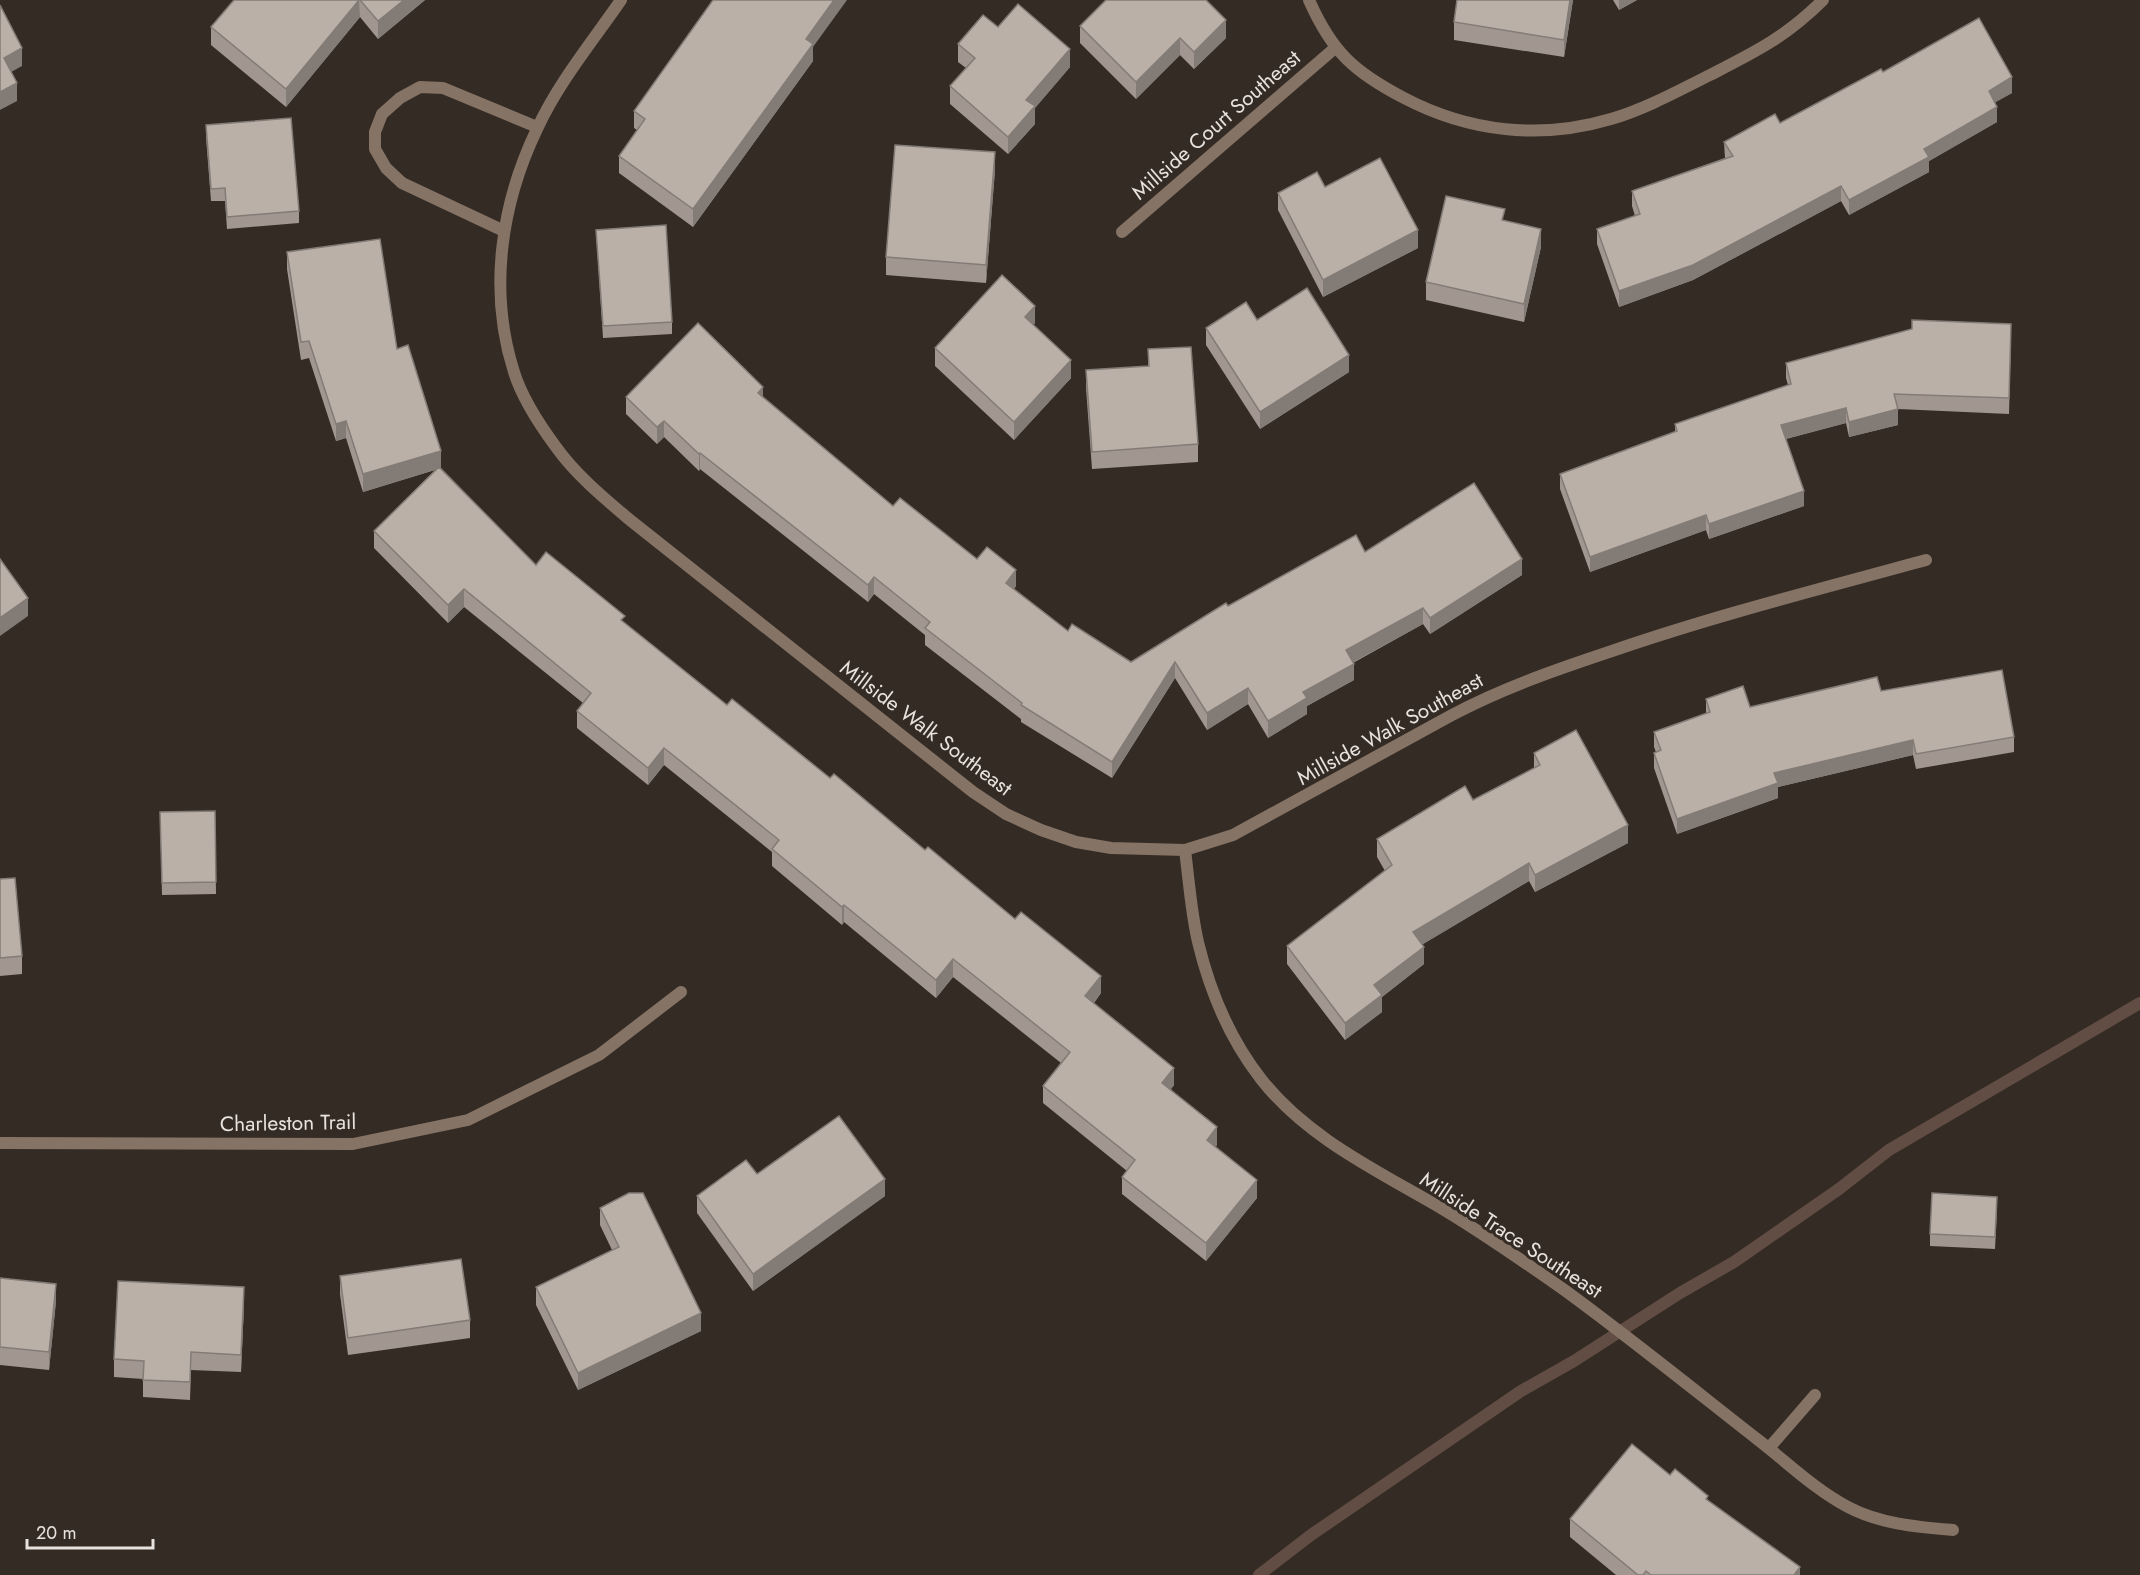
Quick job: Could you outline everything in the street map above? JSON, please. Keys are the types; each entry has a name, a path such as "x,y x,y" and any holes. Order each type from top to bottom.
{"street":[{"name":"Millside Walk Southeast","path":"621,0 567,77 537,127 511,196 504,231 501,292 504,329 514,372 530,408 557,448 591,487 630,520 973,792 1006,814 1041,830 1076,842 1111,848 1185,850 1233,835 1461,710 1523,681 1758,605 1926,560"},
{"path":"1309,0 1335,48 1354,68 1374,82 1433,111 1456,119 1498,130 1541,132 1576,128 1612,119 1678,90 1770,44 1797,25 1823,0"},
{"name":"Millside Court Southeast","path":"1122,232 1335,48"},
{"path":"504,231 402,183 386,168 375,149 375,132 382,114 400,98 420,87 443,88 537,127"},
{"name":"Millside Trace Southeast","path":"1185,850 1197,941 1218,1009 1235,1042 1262,1081 1292,1112 1332,1144 1443,1210 1564,1290 1820,1491 1850,1509 1915,1527 1953,1530"},
{"name":"Charleston Trail","path":"0,1143 353,1144 468,1120 599,1055 681,992"},
{"path":"1769,1449 1815,1395"}],"building":[{"path":"234,0 359,0 286,89 211,27"},
{"path":"360,0 404,0 378,21"},
{"path":"713,0 834,0 806,39 813,44 693,209 619,156 645,119 634,111"},
{"path":"1106,0 1206,0 1226,20 1194,52 1180,38 1136,82 1080,26"},
{"path":"1457,0 1570,0 1564,40 1454,22"},
{"path":"1018,4 1070,49 1026,100 1035,106 1008,137 950,86 975,58 958,44 983,15 998,27"},
{"path":"0,5 22,48 4,58 17,83 0,92"},
{"path":"1979,18 2012,77 1989,91 1997,107 1924,149 1929,157 1849,200 1841,186 1693,265 1619,291 1597,229 1640,214 1632,191 1733,156 1724,142 1775,114 1780,123 1881,69 1883,72"},
{"path":"291,118 299,211 227,217 225,188 211,189 206,125"},
{"path":"895,145 995,152 986,265 886,257"},
{"path":"1380,158 1418,230 1323,280 1278,193 1317,172 1325,187"},
{"path":"1446,196 1505,209 1502,220 1541,229 1524,304 1426,282"},
{"path":"666,225 672,322 603,326 596,230"},
{"path":"380,239 397,349 408,345 441,451 363,474 346,421 336,424 309,341 301,342 287,252"},
{"path":"1002,275 1035,306 1025,317 1071,360 1014,422 935,348"},
{"path":"1307,288 1349,355 1260,412 1206,328 1246,302 1257,320"},
{"path":"1912,320 2011,324 2009,398 1894,394 1898,409 1849,422 1846,408 1781,425 1804,491 1709,524 1706,515 1590,557 1560,474 1677,431 1675,424 1791,384 1786,363 1912,329"},
{"path":"698,323 763,387 758,393 893,506 900,498 977,559 987,547 1016,570 1006,583 1068,631 1072,624 1131,662 1226,603 1228,606 1356,535 1365,552 1474,483 1522,559 1430,618 1423,608 1346,650 1354,664 1303,692 1307,698 1268,721 1248,688 1207,713 1175,662 1112,762 1021,705 1022,703 925,628 930,622 874,577 868,585 699,454 664,421 657,427 626,397"},
{"path":"1191,347 1198,444 1092,452 1086,370 1149,366 1148,349"},
{"path":"439,467 536,565 546,552 625,616 621,620 727,705 732,699 830,778 834,774 925,850 928,847 1015,919 1021,912 1101,976 1085,996 1174,1068 1162,1083 1217,1127 1207,1140 1257,1180 1206,1243 1122,1177 1135,1160 1043,1086 1070,1052 953,959 936,980 772,849 779,840 664,748 648,768 577,711 591,693 464,589 448,605 374,531"},
{"path":"0,559 28,598 0,618"},
{"path":"2002,670 2014,737 1916,754 1913,740 1774,773 1778,783 1677,819 1654,753 1661,750 1654,732 1710,712 1706,699 1743,686 1750,707 1877,677 1881,691"},
{"path":"1576,730 1628,825 1535,875 1529,863 1413,932 1424,947 1374,985 1382,995 1345,1023 1287,946 1392,865 1377,839 1465,786 1473,800 1540,765 1534,753"},
{"path":"215,811 216,882 162,883 160,812"},
{"path":"15,878 22,956 0,958 0,879"},
{"path":"839,1116 885,1179 753,1274 697,1196 746,1160 757,1174"},
{"path":"629,1193 643,1193 701,1313 578,1373 536,1287 619,1247 600,1208"},
{"path":"1932,1193 1997,1197 1995,1237 1930,1234"},
{"path":"461,1259 470,1320 348,1338 340,1276"},
{"path":"0,1278 56,1284 49,1352 0,1347"},
{"path":"118,1281 244,1287 241,1355 191,1352 190,1382 143,1380 144,1361 114,1359"},
{"path":"1632,1444 1670,1475 1675,1469 1708,1496 1706,1499 1800,1567 1794,1575 1651,1575 1646,1571 1643,1575 1638,1575 1570,1519"}],"waterway":[{"path":"1259,1575 1311,1535 1521,1391 1734,1262 1839,1189 1889,1150 2140,1003"}]}
